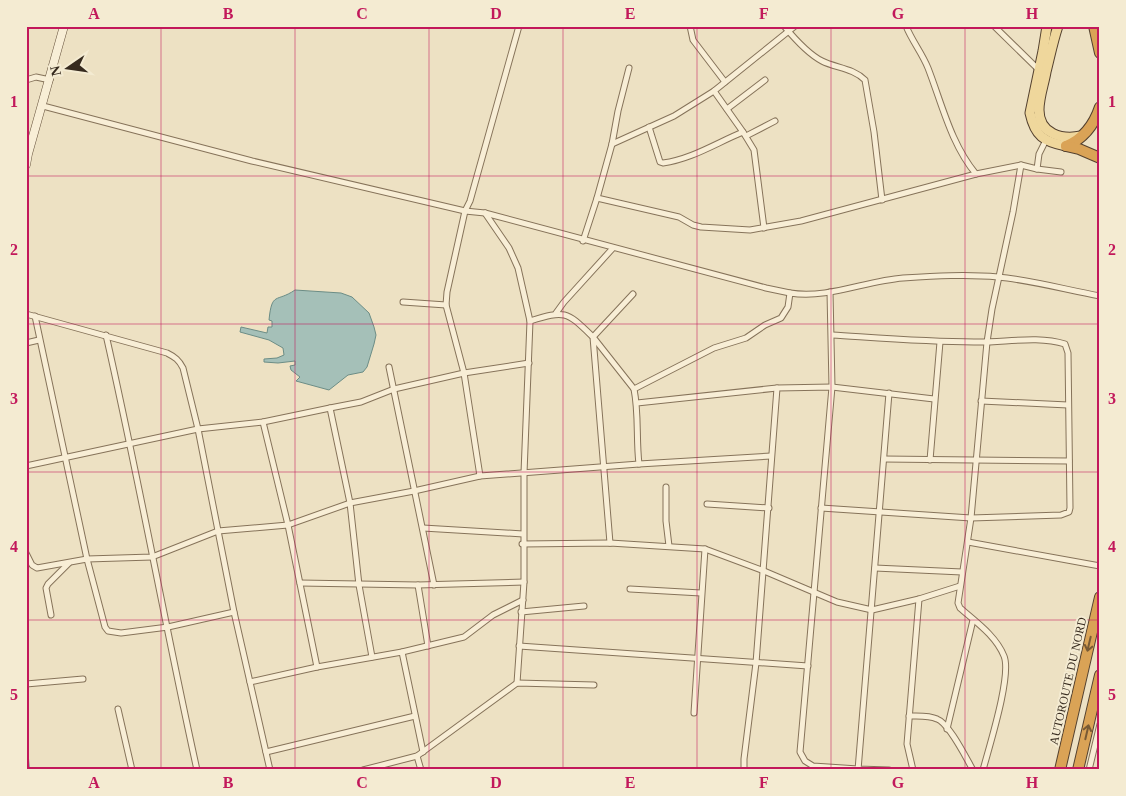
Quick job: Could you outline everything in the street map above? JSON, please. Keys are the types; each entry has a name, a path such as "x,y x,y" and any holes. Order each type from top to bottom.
{"highway":[{"path":"1094,26 1100,61"},
{"path":"1066,146 1083,136 1097,116 1100,107"},
{"path":"1066,146 1100,158"},
{"name":"AUTOROUTE DU NORD","path":"1060,770 1100,597"},
{"path":"1078,770 1100,675"}],"main road":[{"path":"1047,26 1030,114 1037,131 1046,140 1066,146"},
{"path":"1058,26 1038,108 1039,116 1045,128 1055,135 1070,138 1083,136"}],"street":[{"path":"26,164 27,154 43,106 64,26"},
{"path":"480,476 464,373 446,305 446,292 465,211 470,201 519,26"},
{"path":"690,26 693,40 725,82"},
{"path":"784,26 812,54 821,60 841,66 865,80 874,132 882,200"},
{"path":"612,144 674,116 714,91 795,26"},
{"path":"906,26 928,67 934,89 957,146 976,174"},
{"path":"994,26 1039,70"},
{"path":"583,241 612,144 629,68"},
{"path":"26,80 36,77 50,80"},
{"path":"727,109 765,80"},
{"path":"714,91 745,134 754,150 764,228"},
{"path":"43,106 252,160 465,211 485,213 583,241 790,293 810,295 900,278 957,276 999,277 1100,296"},
{"path":"649,127 660,162 663,163 702,152 722,140 745,134 775,121"},
{"path":"1037,169 1039,154 1046,140"},
{"path":"983,770 1005,684 1006,662 997,643 958,604 971,518 986,342 1021,165"},
{"path":"597,198 679,217 701,227 750,230 800,221 976,174 1021,165 1061,172"},
{"path":"485,213 509,248 518,268 530,321 522,534 524,582 517,683"},
{"path":"556,313 613,248"},
{"path":"830,292 832,387 800,752 805,760 813,766 858,770 889,770"},
{"path":"634,389 714,348 746,338 764,325 781,318 788,307 790,293"},
{"path":"610,543 593,337 633,294"},
{"path":"403,302 446,305"},
{"path":"530,321 556,313 565,314 593,337 634,389 637,403 637,451 639,464"},
{"path":"26,314 167,353 176,358 183,368 198,429 234,612 270,770"},
{"path":"35,316 87,559 105,627 108,631 121,633 168,627 234,612"},
{"path":"821,508 971,518 1066,514 1070,508 1068,353 1065,344 1025,340 940,342 832,334"},
{"path":"106,335 131,444 152,557 197,770"},
{"path":"26,343 40,340"},
{"path":"930,460 940,342"},
{"path":"26,466 198,429 263,422 361,402 394,389 464,373 529,363"},
{"path":"389,367 434,585"},
{"path":"637,403 777,388 832,387 934,399"},
{"path":"744,770 764,571 777,388"},
{"path":"858,770 889,393"},
{"path":"981,401 1068,405"},
{"path":"330,408 350,503 359,584 372,657"},
{"path":"263,422 288,525 317,667"},
{"path":"26,553 32,565 37,568 87,559 152,557 218,531 288,525 350,503 480,476 771,456"},
{"path":"884,459 1069,461"},
{"path":"666,487 668,546"},
{"path":"707,504 769,508"},
{"path":"423,528 522,534"},
{"path":"968,542 1100,566"},
{"path":"522,544 610,543 705,550 764,571 814,594 852,607 872,610 919,599 960,586"},
{"path":"694,713 705,550"},
{"path":"51,615 46,588 70,563"},
{"path":"875,568 962,572"},
{"path":"300,583 434,585 524,582"},
{"path":"418,585 428,646"},
{"path":"630,589 701,593"},
{"path":"913,770 907,744 919,599"},
{"path":"250,682 317,667 402,652 464,637 493,615 523,600"},
{"path":"521,612 584,606"},
{"path":"947,729 973,620"},
{"path":"519,646 808,666"},
{"path":"402,652 423,752"},
{"path":"26,684 83,679"},
{"path":"363,770 417,756 517,683 594,685"},
{"path":"118,710 132,770"},
{"path":"266,752 415,716"},
{"path":"909,716 939,719 974,770"},
{"path":"1089,770 1100,724"},
{"path":"417,756 421,770"}],"water":[{"path":"295,290 341,293 352,297 369,313 376,335 367,367 363,372 348,375 329,390 296,381 300,377 291,370 290,366 295,365 295,361 264,362 264,359 277,358 284,355 283,348 269,340 240,332 241,327 267,333 268,327 272,327 272,321 269,320 274,301"}],"waterway":[{"path":"26,736 29,770"}]}
